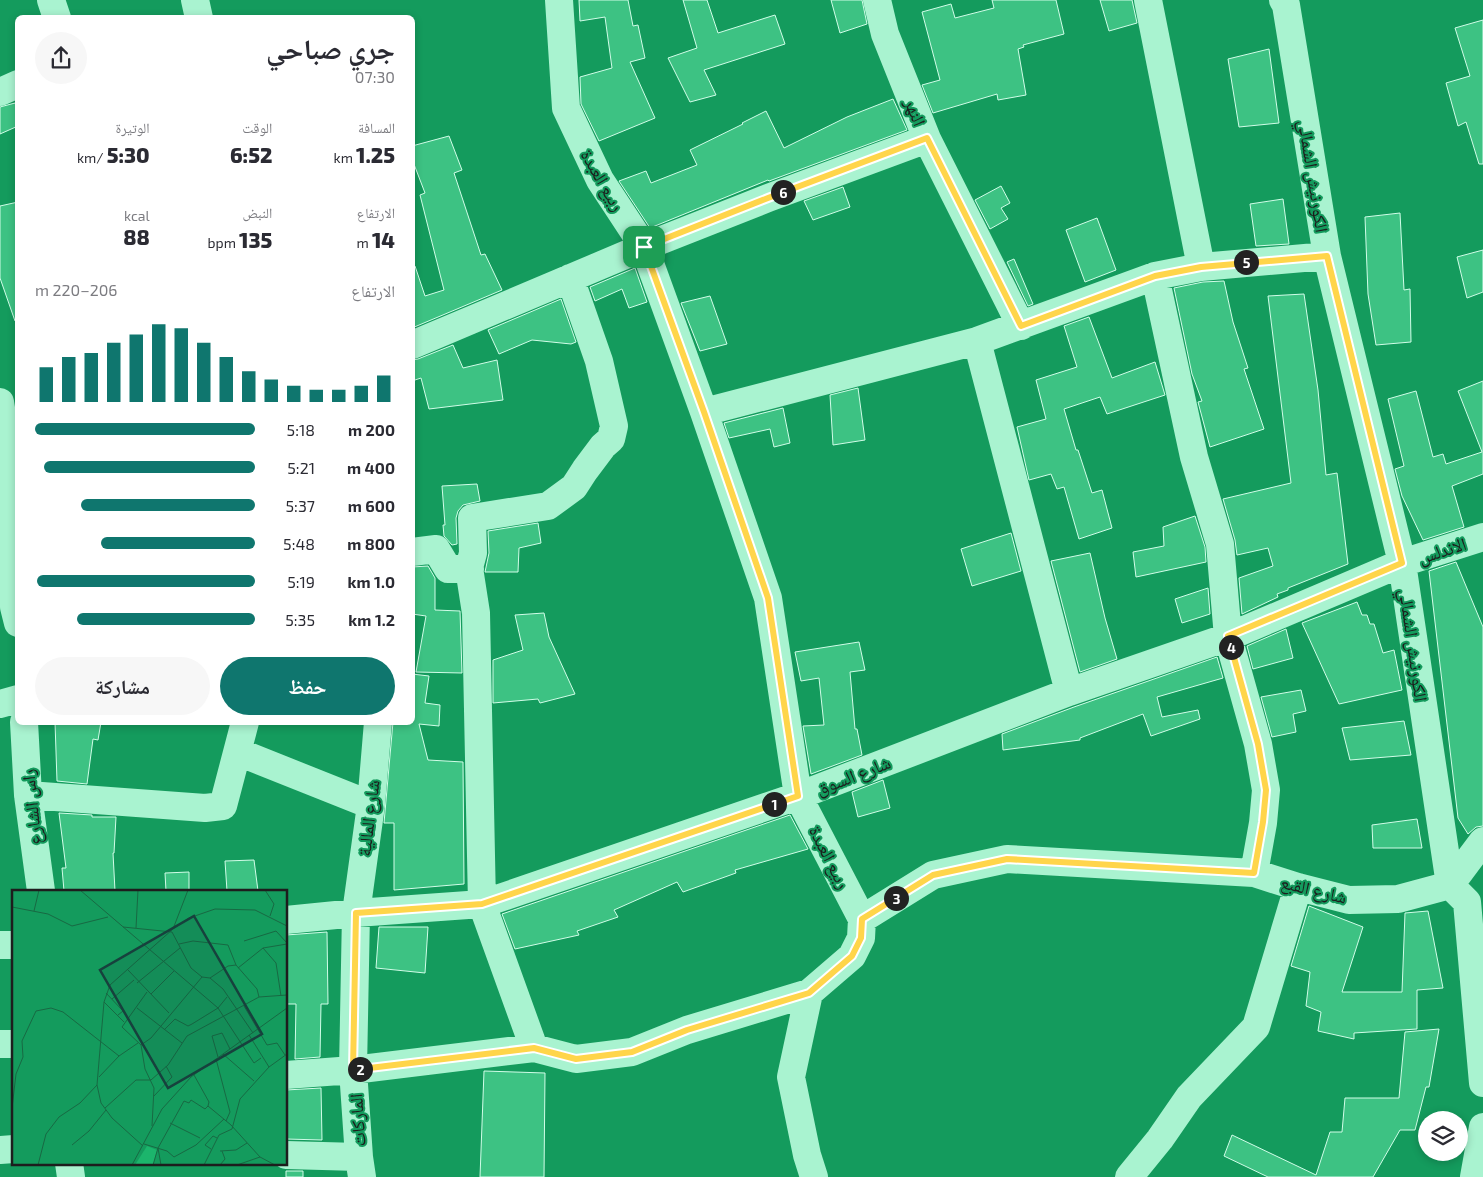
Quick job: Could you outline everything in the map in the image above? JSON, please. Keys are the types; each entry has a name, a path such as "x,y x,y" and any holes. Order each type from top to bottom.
{"street":[{"path":"51,0 56,15"},
{"path":"195,0 198,15"},
{"name":"ربيع العبدة","path":"559,0 566,108 600,180 644,247 704,412 768,598 798,796 862,919"},
{"name":"النهر","path":"877,0 885,34 927,138 1021,326"},
{"path":"1148,0 1201,267"},
{"name":"الكورنيش الشمالي","path":"1283,0 1286,5 1327,256 1402,563 1467,903 1483,1083"},
{"path":"0,92 15,85"},
{"path":"415,344 644,247 927,138"},
{"path":"704,412 978,341 1155,276 1201,267 1327,256"},
{"path":"1155,276 1194,457 1220,544 1228,636 1258,744 1266,790 1263,822 1254,873"},
{"path":"534,1048 482,904 476,613 469,568 472,553 472,518 548,506 574,487 603,446 611,439 614,426 599,361 570,278"},
{"path":"978,341 1069,692"},
{"path":"0,402 13,483 11,611"},
{"name":"الاندلس","path":"1402,563 1483,537"},
{"path":"415,552 436,549 448,569 470,569"},
{"name":"شارع السوق","path":"288,920 482,904 798,796 1069,692 1228,636 1402,563"},
{"path":"0,704 15,700"},
{"name":"راس الشارع","path":"24,725 28,795 41,890"},
{"path":"28,795 205,808 223,806 244,725"},
{"name":"شارع المالية","path":"356,913 371,804 378,725"},
{"path":"238,752 371,804"},
{"path":"1467,903 1483,841"},
{"name":"شارع القبع","path":"862,919 933,875 1007,859 1254,873 1349,900 1398,899 1467,903"},
{"path":"1129,1177 1160,1139 1189,1097 1256,1028 1298,887"},
{"name":"الماركات","path":"356,913 353,1070 361,1167"},
{"path":"288,1074 353,1070 534,1048 576,1059 632,1052 687,1030 809,993 852,956 861,938 862,919"},
{"path":"809,993 791,1077 814,1177"},
{"path":"1474,1177 1483,1128"},
{"path":"288,1155 361,1167"},
{"path":"69,1164 71,1177"}],"building":[{"path":"579,0 628,0 633,26 638,25 645,58 630,62 655,118 599,141 581,104 580,77 612,68 605,17 580,21"},
{"path":"683,0 707,0 718,33 775,15 785,44 704,70 716,95 690,102 668,58 697,48"},
{"path":"831,0 862,0 867,24 840,33"},
{"path":"992,0 1056,0 1064,34 1023,45 1024,47 1018,49 1026,95 998,100 997,94 933,113 922,85 940,80 922,12 951,4 955,18 994,8"},
{"path":"1100,0 1132,0 1137,23 1109,31"},
{"path":"1483,20 1483,164 1479,164 1466,122 1458,126 1446,83 1470,76 1455,28"},
{"path":"1269,49 1279,123 1239,127 1228,59"},
{"path":"893,99 907,130 768,180 650,228 619,181 646,171 651,183 697,165 690,150 766,111 784,148 847,117"},
{"path":"15,103 15,127 0,134 0,107"},
{"path":"449,136 462,170 454,173 481,255 485,254 502,290 415,327 415,266 425,296 444,290 420,195 425,193 415,167 415,145"},
{"path":"1001,186 1010,203 1001,208 1008,219 990,229 975,200"},
{"path":"843,187 850,207 813,220 804,201"},
{"path":"1283,199 1289,244 1256,246 1250,204"},
{"path":"15,203 15,321 0,278 0,206"},
{"path":"1400,213 1404,290 1410,289 1411,342 1376,345 1368,294 1365,217"},
{"path":"1097,218 1116,270 1085,282 1066,230"},
{"path":"1483,250 1483,292 1467,298 1457,257"},
{"path":"1014,259 1033,304 1028,306 1007,262"},
{"path":"635,268 647,302 629,308 622,289 595,301 590,287"},
{"path":"1224,281 1233,322 1248,368 1244,369 1264,429 1210,447 1198,402 1202,401 1192,374 1174,288 1203,282"},
{"path":"1304,294 1318,390 1326,475 1337,473 1348,564 1288,588 1288,590 1277,594 1278,597 1242,614 1239,578 1273,566 1268,548 1237,555 1235,540 1223,499 1291,483 1268,296"},
{"path":"710,296 727,344 700,351 681,303"},
{"path":"561,299 576,342 571,344 532,340 499,354 488,330"},
{"path":"1089,317 1112,378 1155,362 1165,395 1107,414 1100,397 1064,409 1076,450 1078,450 1092,493 1102,490 1112,528 1079,539 1064,487 1057,489 1051,474 1029,480 1017,427 1046,419 1036,380 1077,367 1064,326"},
{"path":"453,345 463,368 497,360 503,400 429,409 421,378 415,380 415,360"},
{"path":"1483,381 1483,474 1452,486 1464,527 1423,540 1402,496 1395,469 1404,466 1388,399 1416,391 1433,457 1443,454 1446,464 1482,452 1458,391"},
{"path":"858,388 865,440 833,445 830,395"},
{"path":"783,408 790,443 774,447 770,429 729,438 724,423"},
{"path":"477,484 480,501 463,505 458,511 456,518 457,544 452,545 444,536 442,486"},
{"path":"1195,516 1205,547 1206,562 1136,577 1133,552 1164,546 1163,527"},
{"path":"538,523 541,543 519,548 518,572 485,572 489,553 488,531"},
{"path":"1011,533 1021,571 972,586 961,549"},
{"path":"1090,553 1105,618 1117,659 1080,672 1051,561"},
{"path":"1456,562 1483,627 1483,826 1476,827 1468,834 1458,818 1429,571"},
{"path":"428,566 435,578 435,610 460,611 462,673 416,672 426,616 415,614 415,567"},
{"path":"1208,588 1210,614 1182,623 1175,599"},
{"path":"1357,602 1362,615 1367,615 1370,624 1374,624 1383,653 1394,650 1402,690 1339,704 1302,623"},
{"path":"544,613 549,637 575,694 540,703 538,699 493,703 493,660 523,650 515,615"},
{"path":"1286,629 1293,658 1253,669 1247,646"},
{"path":"859,642 865,670 850,672 855,729 857,729 862,755 811,774 803,726 824,725 819,678 801,681 795,652"},
{"path":"1217,657 1223,678 1157,697 1162,717 1198,710 1200,719 1151,736 1143,714 1080,738 1080,740 1003,750 1002,734"},
{"path":"415,674 429,676 425,703 440,705 439,726 419,724 428,760 463,762 464,884 394,890 394,823 384,823 393,725 415,725"},
{"path":"1301,690 1306,711 1293,714 1296,732 1272,737 1261,697"},
{"path":"1404,721 1411,755 1350,760 1342,728"},
{"path":"55,725 100,725 98,740 93,739 87,784 57,781"},
{"path":"883,780 890,808 858,817 852,792"},
{"path":"59,813 92,815 92,817 116,817 113,853 115,890 64,890 62,868 66,868"},
{"path":"790,815 808,849 735,870 736,873 683,892 677,882 614,910 618,917 577,931 579,935 515,949 502,914"},
{"path":"1417,819 1422,848 1373,848 1372,825"},
{"path":"254,860 258,890 227,890 225,861"},
{"path":"189,872 189,890 166,890 165,873"},
{"path":"1309,906 1363,927 1342,992 1402,992 1405,913 1428,911 1443,988 1417,990 1417,1029 1354,1033 1354,1039 1318,1031 1321,1012 1306,1006 1310,972 1291,966"},
{"path":"379,927 428,927 425,973 376,968"},
{"path":"327,932 328,1004 321,1004 320,1057 295,1059 296,1004 288,1004 288,935"},
{"path":"1439,1029 1429,1087 1426,1087 1420,1111 1418,1111 1415,1130 1400,1130 1373,1177 1268,1177 1224,1156 1232,1135 1316,1175 1330,1132 1342,1132 1345,1098 1399,1098 1405,1032"},
{"path":"484,1071 545,1073 544,1177 480,1177"},
{"path":"321,1088 322,1140 288,1139 288,1090"},
{"path":"286,1171 303,1171 303,1177 286,1177"}],"route":[{"path":"927,138 1021,326 1155,276 1233,263 1327,256 1402,563 1228,636 1258,744 1266,790 1263,822 1254,873 1007,859 933,875 862,919 861,938 852,956 809,993 687,1030 632,1052 576,1059 534,1048 353,1070 356,913 482,904 798,796 768,598 704,412 644,247 927,138"}]}
